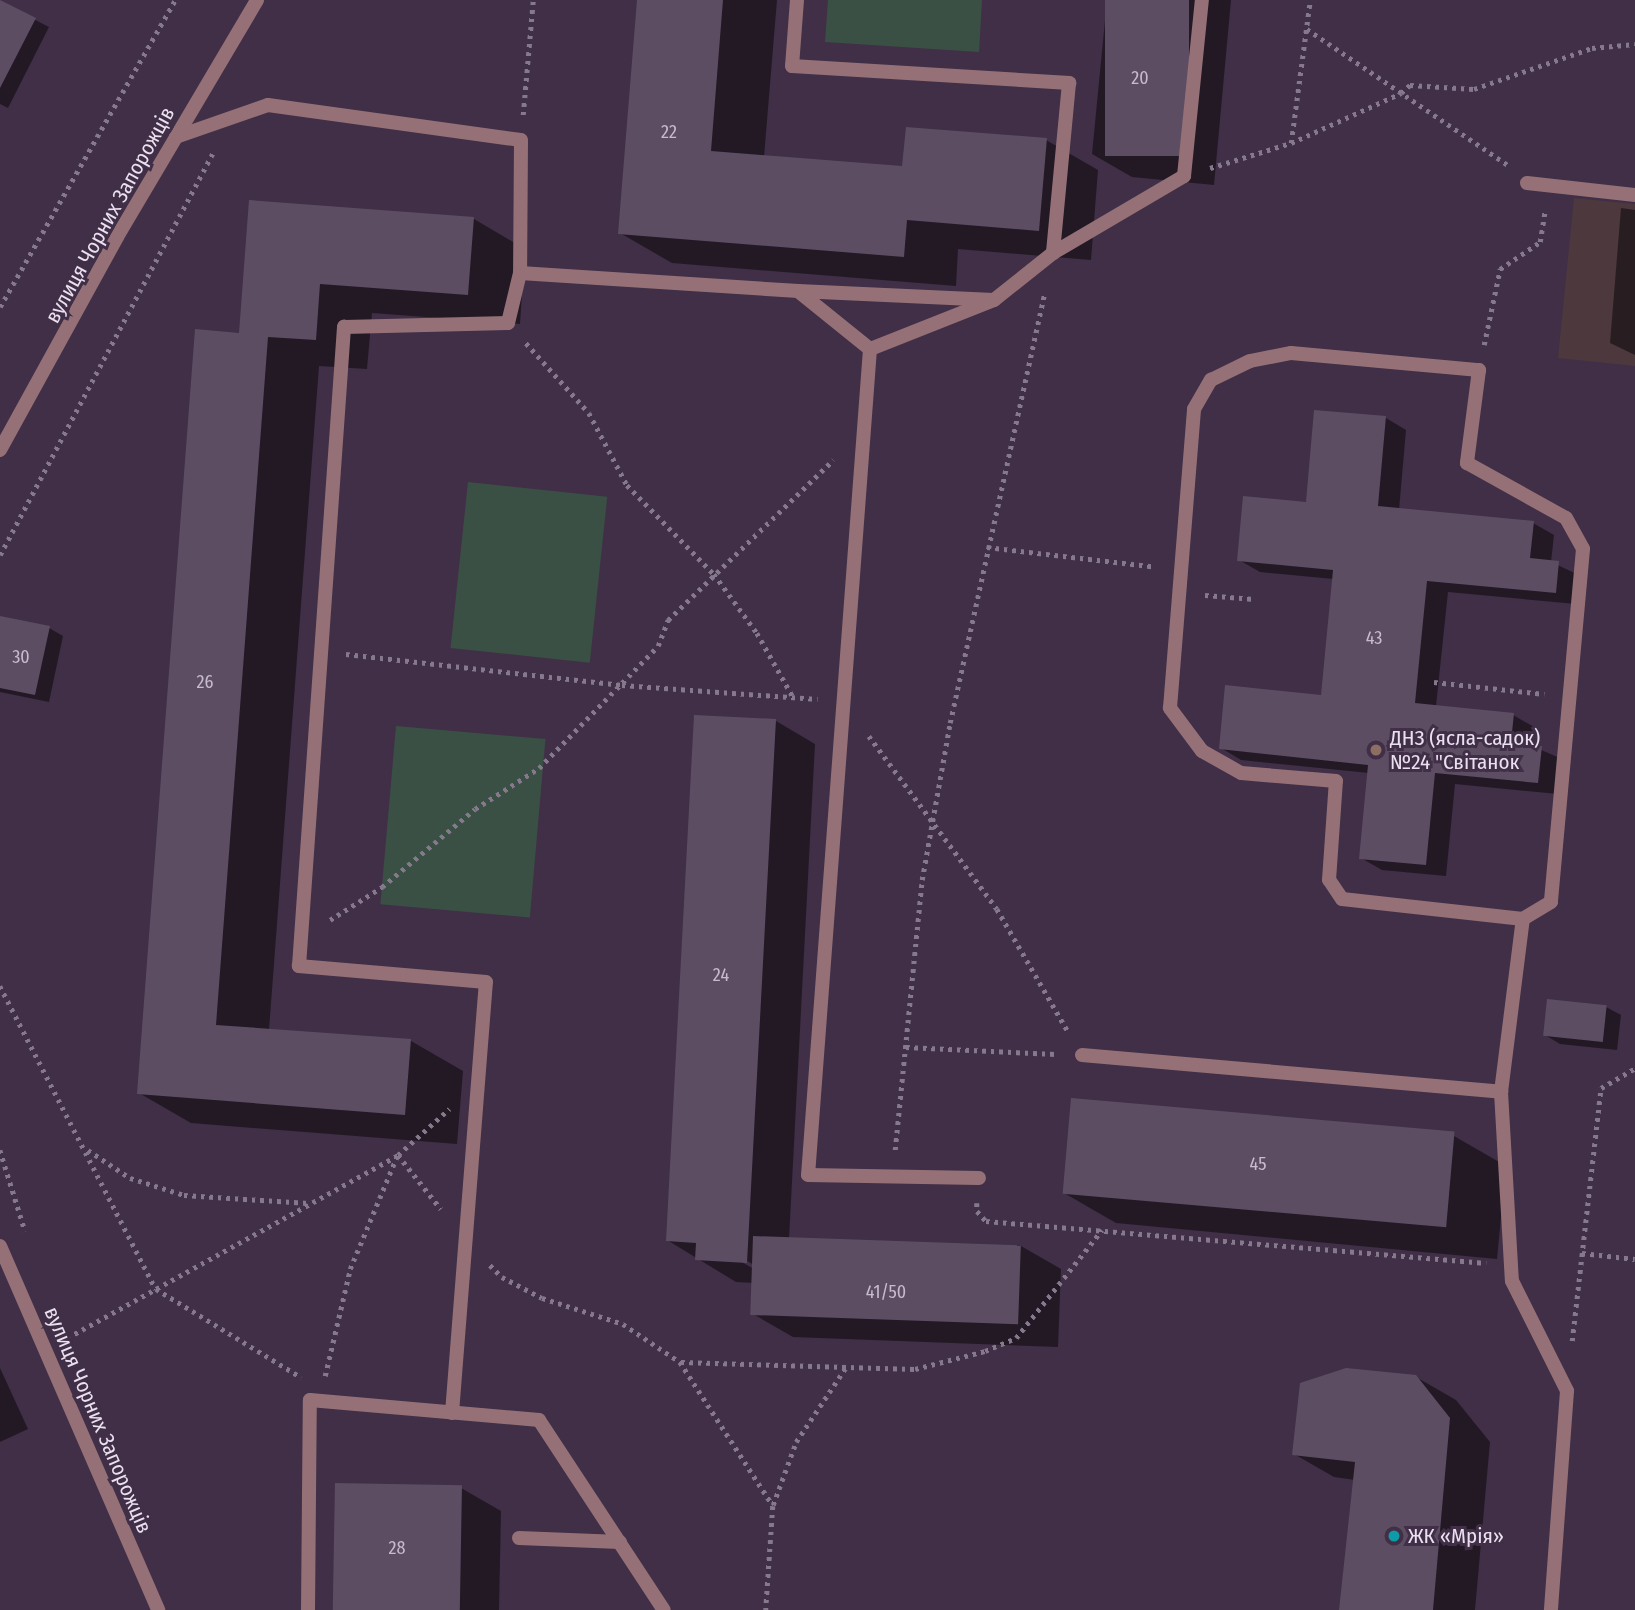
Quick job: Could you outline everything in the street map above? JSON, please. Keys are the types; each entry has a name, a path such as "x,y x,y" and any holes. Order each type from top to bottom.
{"street":[{"name":"вулиця Чорних Запорожців","path":"0,450 176,137 257,0"},
{"path":"797,0 792,66 1069,83 1053,253"},
{"path":"870,349 994,300 1053,253 1184,176 1202,0"},
{"path":"176,137 268,105 521,140 520,273 508,323 344,327 299,966 486,982 452,1413"},
{"path":"1537,184 1635,195"},
{"path":"520,273 798,291 994,300"},
{"path":"798,291 870,349"},
{"path":"870,349 808,1175 979,1178"},
{"path":"1291,353 1479,370 1467,463 1566,518 1583,549 1551,902 1523,919 1342,899 1329,880 1336,781 1241,772 1202,751 1170,708 1181,570 1194,409 1211,380 1250,361 1291,353"},
{"path":"1523,919 1501,1092 1513,1282 1567,1391 1551,1610"},
{"path":"1082,1055 1501,1092"},
{"name":"вулиця Чорних Запорожців","path":"0,1246 158,1610"},
{"path":"308,1610 310,1400 322,1396 452,1413 539,1420 664,1610"},
{"path":"519,1538 620,1542"}],"path":[{"path":"0,307 175,0"},
{"path":"521,140 533,0"},
{"path":"1291,143 1310,0"},
{"path":"1307,29 1537,184 1540,242 1500,269 1479,370"},
{"path":"1184,176 1291,143 1401,93 1410,85 1474,89 1592,48 1635,44"},
{"path":"0,555 236,116"},
{"path":"893,1177 932,824 987,547 1053,253"},
{"path":"508,323 589,413 627,485 714,574 757,633 794,698"},
{"path":"301,939 382,887 475,809 539,768 658,646 668,620 864,430"},
{"path":"987,547 1181,570"},
{"path":"1179,592 1254,600"},
{"path":"321,651 622,685 844,701 997,909 1082,1055"},
{"path":"1434,682 1569,697"},
{"path":"0,986 87,1149 156,1289 322,1396 350,1269 398,1155"},
{"path":"906,1047 1082,1055"},
{"path":"1567,1391 1601,1088 1635,1068"},
{"path":"45,1350 398,1155 478,1083"},
{"path":"87,1149 130,1178 184,1195 310,1203"},
{"path":"398,1155 466,1240 502,1277 542,1298 623,1324 680,1362 773,1506"},
{"path":"986,1221 1511,1265"},
{"path":"680,1362 915,1369 1016,1338 1102,1230"},
{"path":"1582,1253 1635,1259"},
{"path":"766,1610 773,1506 796,1442 846,1367"}],"shaded area":[{"path":"1574,198 1635,204 1635,366 1558,358"}],"green space":[{"path":"828,0 982,0 979,52 825,42"},
{"path":"468,482 607,497 590,663 451,648"},
{"path":"396,726 545,739 530,917 380,904"}],"building":[{"path":"0,0 36,18 0,88"},
{"path":"637,0 723,0 711,151 902,166 906,127 1047,138 1039,231 907,220 904,257 618,234"},
{"path":"1105,0 1189,0 1189,156 1105,156"},
{"path":"249,200 474,217 468,295 320,284 316,340 268,337 216,1025 411,1039 405,1115 137,1094 195,329 239,333"},
{"path":"1314,410 1386,416 1378,506 1534,521 1530,558 1559,561 1556,593 1427,581 1415,703 1514,713 1511,742 1542,746 1538,783 1435,773 1426,865 1359,859 1368,765 1219,749 1225,685 1321,695 1333,570 1237,561 1243,496 1306,502"},
{"path":"0,616 50,626 35,695 0,688"},
{"path":"694,715 776,719 747,1263 695,1260 696,1243 666,1241"},
{"path":"1547,999 1607,1005 1603,1042 1543,1036"},
{"path":"1071,1098 1455,1132 1446,1227 1063,1194"},
{"path":"753,1236 1021,1245 1018,1324 750,1315"},
{"name":"ЖК «Мрія»","path":"1346,1368 1416,1375 1450,1418 1433,1610 1339,1610 1355,1462 1292,1455 1300,1383"},
{"path":"335,1483 462,1485 460,1610 333,1610"}],"place":[{"name":"ДНЗ (ясла-садок) №24 \"Світанок","path":"1376,750"},
{"name":"ЖК «Мрія»","path":"1394,1536"}]}
